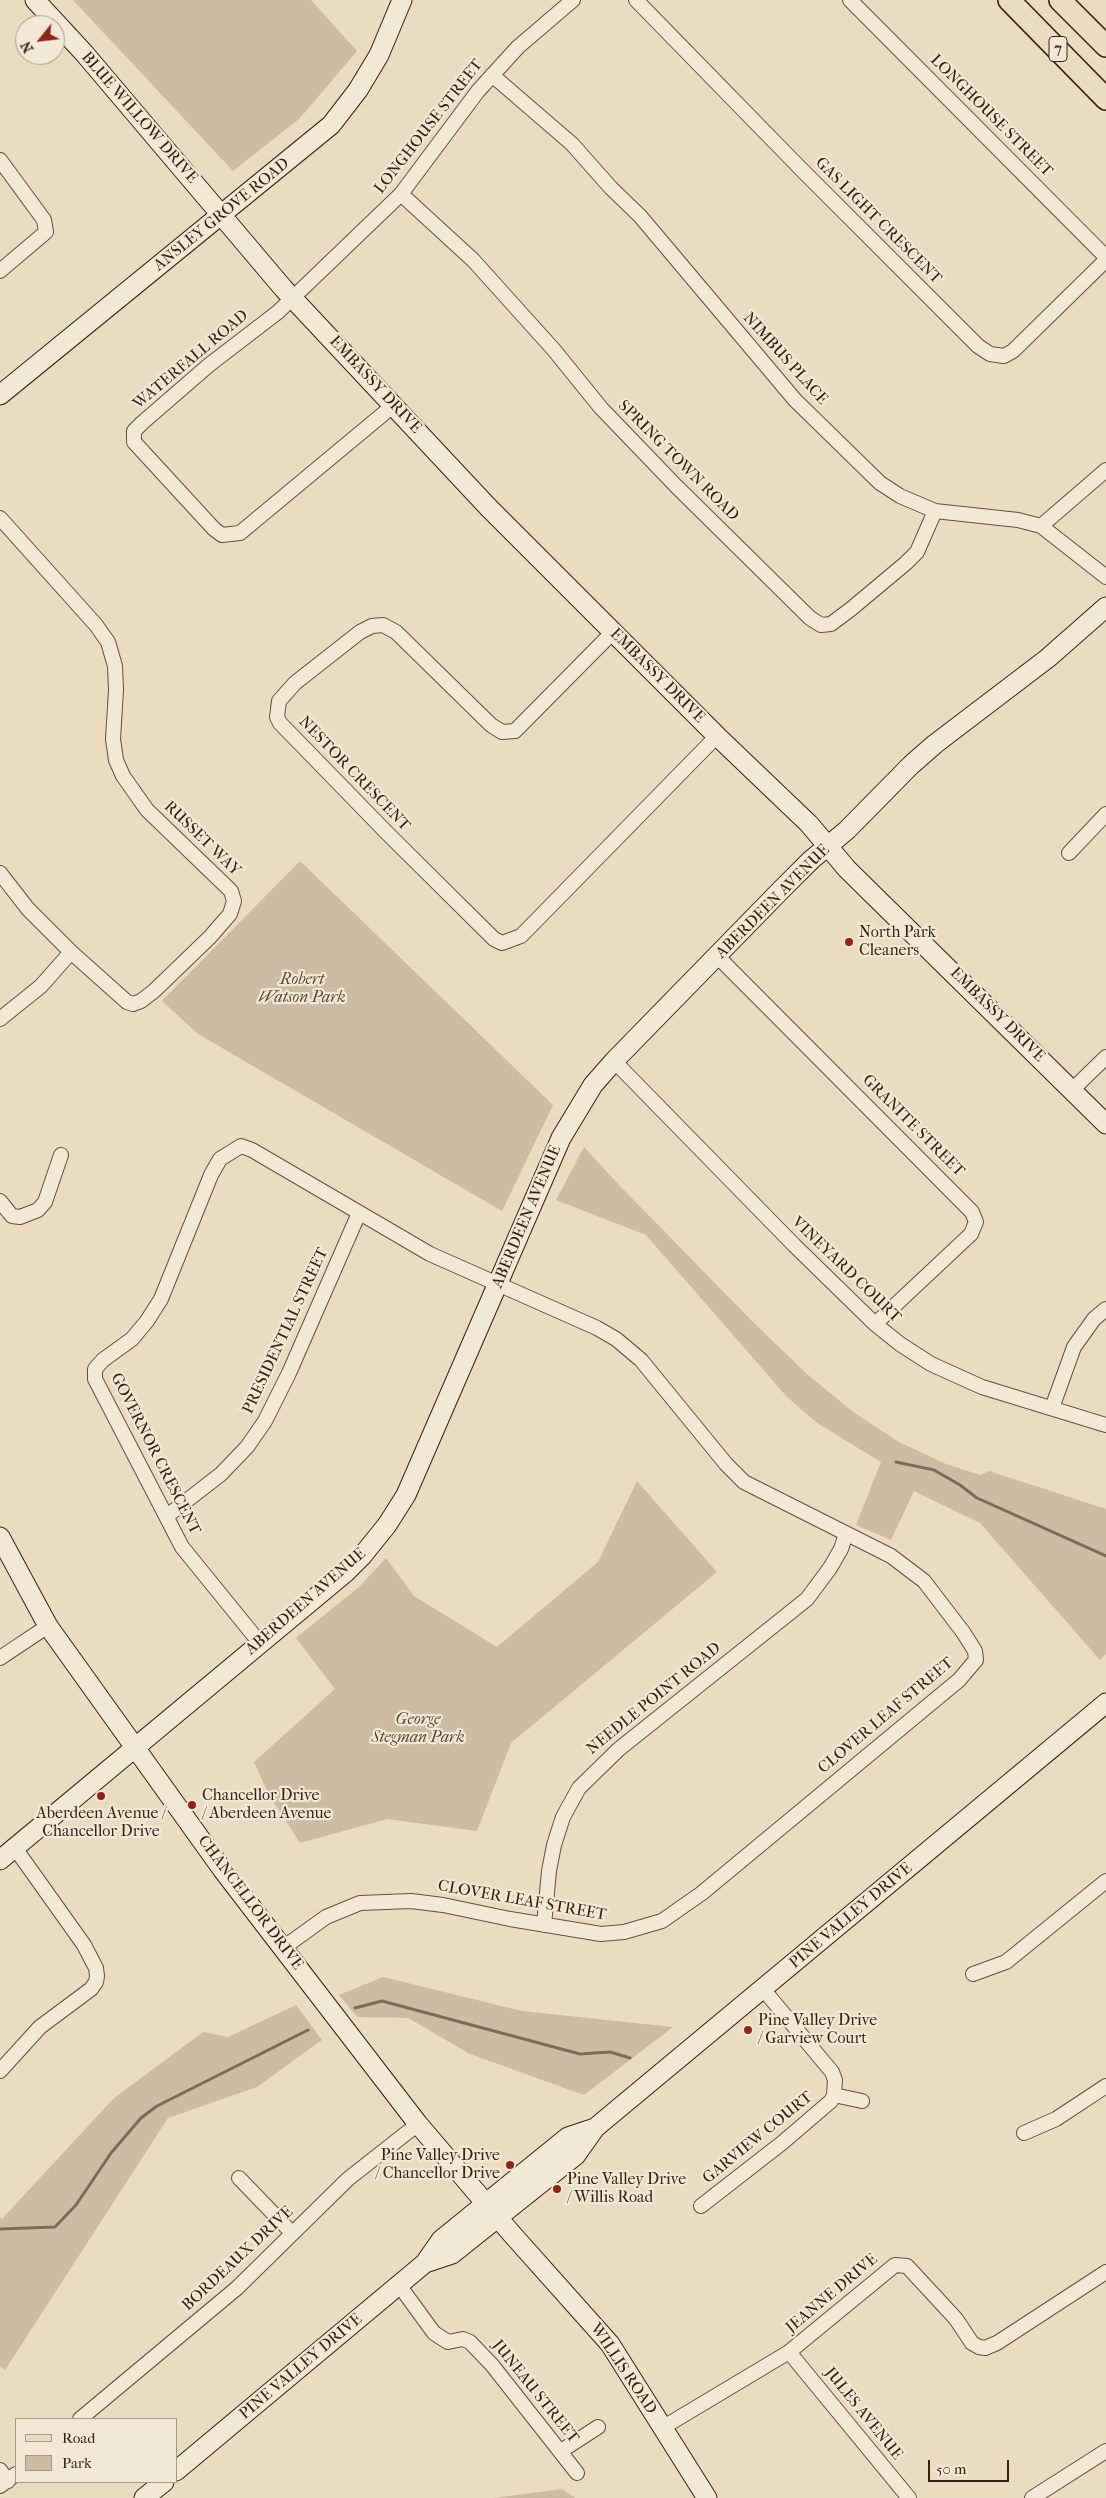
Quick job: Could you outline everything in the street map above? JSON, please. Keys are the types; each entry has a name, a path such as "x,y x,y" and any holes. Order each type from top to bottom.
{"main road":[{"name":"7","path":"1009,0 1106,99"},
{"name":"7","path":"1060,0 1106,46"}],"street":[{"name":"BLUE WILLOW DRIVE","path":"35,0 90,60 222,215"},
{"name":"ANSLEY GROVE ROAD","path":"0,395 331,125 358,90 379,55 402,0"},
{"name":"LONGHOUSE STREET","path":"292,297 401,194 492,75 518,47 573,0"},
{"name":"GAS LIGHT CRESCENT","path":"636,0 978,346 990,354 1004,356 1013,351 1106,258"},
{"name":"LONGHOUSE STREET","path":"850,0 1106,258"},
{"name":"NIMBUS PLACE","path":"492,75 572,144 610,188 640,216 795,400 859,465 900,496 935,511 1018,520 1041,526 1106,577"},
{"path":"0,160 44,220 46,232 0,271"},
{"name":"SPRING TOWN ROAD","path":"401,194 473,260 554,350 602,408 676,486 810,618 821,625 831,624 851,609 917,552 935,511"},
{"name":"EMBASSY DRIVE","path":"222,215 292,297 394,404 488,507 717,736 809,824 847,869 1106,1124"},
{"name":"WATERFALL ROAD","path":"292,297 134,431 134,442 145,456 214,529 222,535 240,533 394,404"},
{"path":"1041,526 1106,470"},
{"name":"RUSSET WAY","path":"0,518 96,625 108,642 115,666 116,682 113,740 116,760 124,776 147,810 230,891 234,900 230,914 210,937 142,1001 134,1004 127,1002 71,952 28,909 0,873"},
{"name":"ABERDEEN AVENUE","path":"0,1860 345,1572 387,1525 416,1473 564,1132 583,1100 614,1061 811,860 848,830 935,744 1048,658 1106,607"},
{"name":"NESTOR CRESCENT","path":"613,632 515,731 502,732 491,725 396,632 383,625 372,626 360,632 295,683 279,701 276,717 388,834 494,939 502,943 521,936 717,736"},
{"path":"1069,853 1106,814"},
{"path":"0,1019 41,986 71,952"},
{"name":"GRANITE STREET","path":"718,957 972,1212 976,1222 971,1234 875,1324"},
{"path":"1072,1090 1106,1058"},
{"name":"VINEYARD COURT","path":"614,1061 747,1198 875,1324 900,1344 949,1373 982,1387 1106,1425"},
{"name":"GOVERNOR CRESCENT","path":"260,1643 182,1547 100,1393 95,1379 95,1370 103,1360 132,1338 147,1322 161,1299 197,1209 220,1159 241,1146 252,1150 411,1244 497,1285"},
{"path":"0,1201 12,1216 20,1217 38,1210 45,1202 61,1155"},
{"name":"PRESIDENTIAL STREET","path":"167,1516 221,1474 248,1447 265,1421 290,1373 358,1213"},
{"name":"CLOVER LEAF STREET","path":"283,1948 326,1917 360,1903 398,1901 429,1903 585,1933 614,1934 635,1930 672,1916 971,1668 976,1660 975,1651 924,1580 891,1556 744,1482 726,1464 641,1360 616,1339 598,1328 497,1285"},
{"path":"1052,1408 1074,1347 1094,1319 1106,1309"},
{"name":"NEEDLE POINT ROAD","path":"544,1925 548,1871 554,1845 562,1817 579,1788 618,1749 806,1599 830,1568 841,1549 846,1534"},
{"name":"CHANCELLOR DRIVE","path":"0,1537 48,1626 135,1748 283,1948 418,2124 492,2212"},
{"path":"0,1658 48,1626"},
{"name":"PINE VALLEY DRIVE","path":"178,2469 425,2263 452,2254 568,2137 595,2128 1106,1703"},
{"path":"0,2072 40,2027 86,1993 96,1982 97,1976 96,1968 84,1945 15,1848"},
{"path":"973,1974 1006,1962 1106,1881"},
{"name":"GARVIEW COURT","path":"701,2206 782,2143 831,2101 834,2095 835,2080 832,2072 763,1989"},
{"path":"1024,2133 1056,2119 1106,2086"},
{"name":"GARVIEW COURT","path":"834,2095 862,2101"},
{"name":"BORDEAUX DRIVE","path":"81,2418 237,2288 348,2179 418,2124"},
{"path":"239,2178 292,2233"},
{"name":"WILLIS ROAD","path":"492,2212 610,2344 707,2498"},
{"name":"JEANNE DRIVE","path":"662,2428 789,2352 895,2265 906,2266 956,2320 972,2343 985,2348 997,2343 1106,2272"},
{"name":"JUNEAU STREET","path":"399,2285 434,2333 448,2342 463,2339 476,2348 492,2364 561,2451 576,2473"},
{"name":"JULES AVENUE","path":"789,2352 909,2498"},
{"path":"561,2451 598,2427"},
{"path":"1032,2498 1106,2451"},
{"path":"144,2498 163,2483"}],"green space":[{"path":"73,0 311,0 357,51 299,119 233,171"},
{"name":"Robert Watson Park","path":"300,861 553,1105 502,1211 198,1034 162,1001"},
{"path":"584,1147 754,1323 807,1374 853,1412 899,1442 946,1464 980,1475 989,1471 1106,1509 1106,1654 1100,1660 980,1523 914,1491 891,1540 856,1525 881,1462 817,1423 787,1397 646,1235 556,1200"},
{"name":"George Stegman Park","path":"637,1481 717,1572 511,1743 477,1831 387,1819 300,1843 269,1795 254,1762 335,1689 296,1638 360,1586 386,1558 414,1596 497,1647 598,1562"},
{"path":"383,1977 522,2011 673,2027 584,2095 470,2054 408,2018 357,2017 339,1995"},
{"path":"296,2005 322,2040 257,2087 168,2118 5,2370 0,2366 0,2217 2,2219 113,2099 203,2032 228,2037"},
{"path":"562,2489 576,2498 494,2498"}],"waterway":[{"path":"896,1462 934,1470 960,1485 977,1498 1106,1556"},
{"path":"355,2008 382,2001 580,2054 610,2052 630,2058"},
{"path":"0,2229 55,2227 76,2205 111,2153 141,2118 157,2106 308,2030"}],"place":[{"name":"North Park Cleaners","path":"849,942"},
{"name":"Aberdeen Avenue / Chancellor Drive","path":"101,1796"},
{"name":"Chancellor Drive / Aberdeen Avenue","path":"192,1805"},
{"name":"Pine Valley Drive / Garview Court","path":"748,2030"},
{"name":"Pine Valley Drive / Chancellor Drive","path":"510,2165"},
{"name":"Pine Valley Drive / Willis Road","path":"557,2189"}]}
